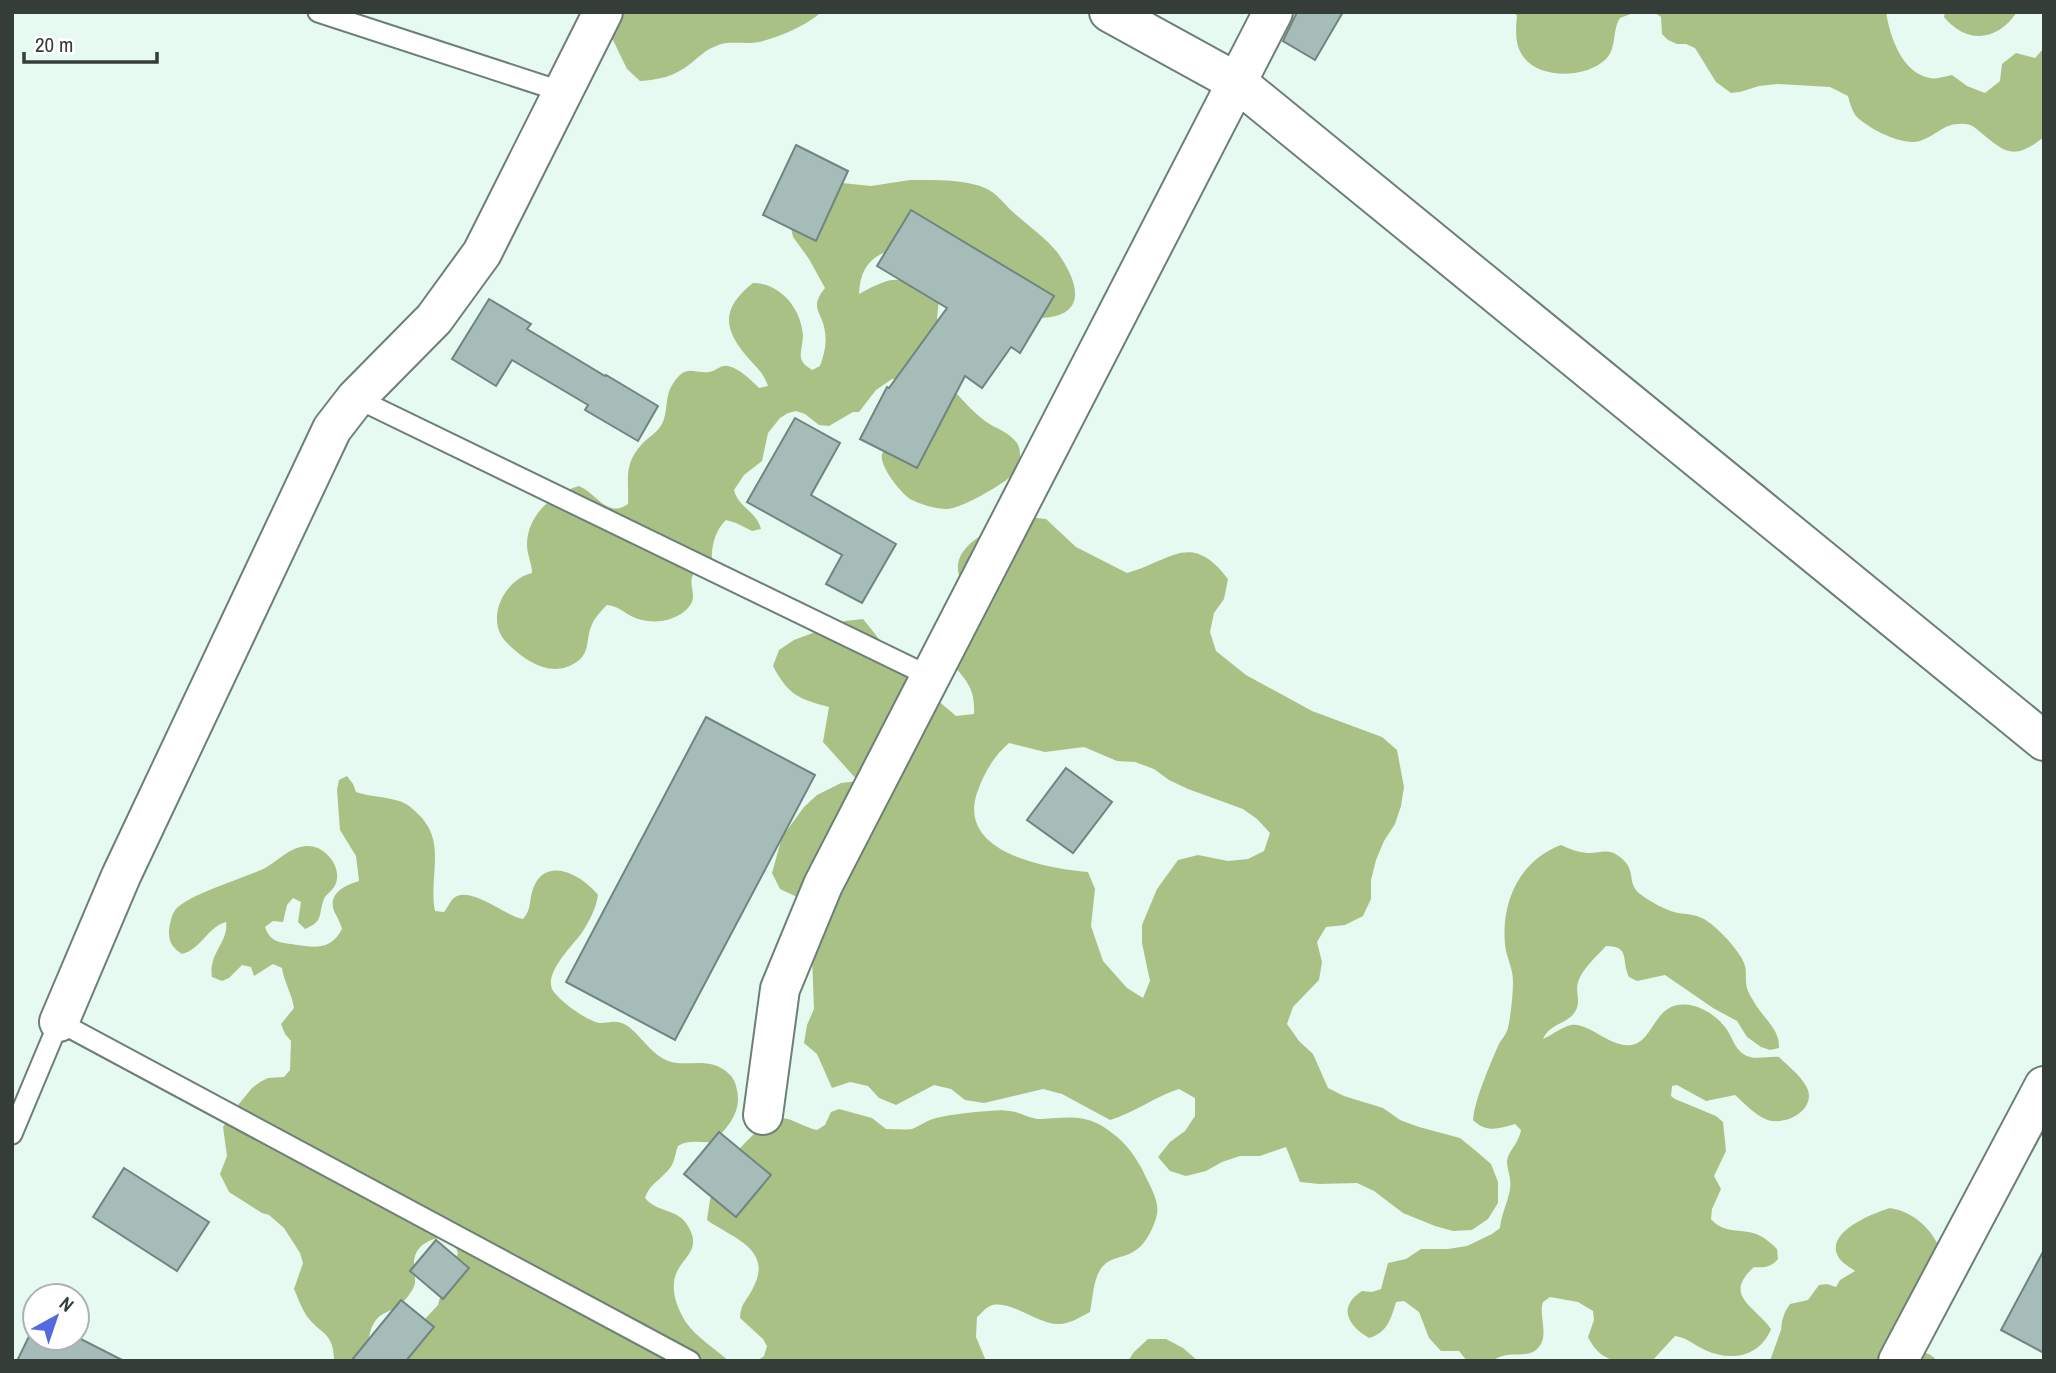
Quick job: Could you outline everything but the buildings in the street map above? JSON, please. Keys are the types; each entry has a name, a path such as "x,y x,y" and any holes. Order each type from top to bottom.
{"street":[{"path":"59,1022 121,876 332,429 356,398 434,319 482,253 603,12"},
{"path":"1109,12 1238,83 2044,741"},
{"path":"763,1115 780,989 823,885 1273,12"},
{"path":"1898,1361 2044,1086"}],"lane":[{"path":"318,12 563,92"},
{"path":"356,398 932,677"},
{"path":"12,1135 59,1022 690,1361"}],"green space":[{"path":"587,12 822,12 784,34 759,42 721,44 673,74 640,81 627,69 612,38"},
{"path":"1514,12 1636,12 1620,18 1612,50 1606,59 1585,71 1559,74 1535,67 1525,59 1518,45 1517,16"},
{"path":"1654,12 1886,12 1894,43 1912,69 1920,75 1933,78 1952,75 1967,86 1985,93 2000,81 2002,64 2016,53 2035,58 2044,48 2044,137 2024,150 2010,151 2003,149 1972,126 1958,124 1946,127 1920,141 1904,141 1877,131 1862,121 1853,112 1848,96 1830,87 1777,84 1731,93 1716,82 1695,48 1677,44 1662,34 1661,17"},
{"path":"1945,12 2017,12 2000,29 1981,36 1962,32 1953,26 1944,17"},
{"path":"910,180 958,182 989,190 1042,236 1065,263 1070,275 1075,296 1072,305 1055,316 1039,318 894,249 873,260 862,277 859,294 884,282 900,280 939,300 937,318 940,327 941,377 979,416 1017,443 1020,465 1005,481 970,501 947,509 933,507 910,499 901,491 882,459 889,445 901,380 892,379 876,390 859,412 853,412 829,426 819,425 805,414 796,411 788,413 780,418 768,433 762,461 744,475 734,490 739,501 756,518 761,529 752,531 726,520 722,524 714,539 712,562 694,573 692,603 687,609 668,620 645,621 607,605 592,624 582,657 560,669 542,667 517,652 501,635 497,614 509,588 532,573 527,549 528,534 536,515 559,494 579,486 608,507 621,508 628,504 628,472 632,458 662,424 669,391 687,371 707,372 728,366 741,372 759,388 768,386 763,375 734,339 730,329 730,311 742,293 753,283 772,287 787,299 801,325 801,358 812,370 820,366 826,336 817,306 825,288 793,237 791,228 832,182 871,186"},
{"path":"1028,517 1046,519 1076,547 1127,573 1180,553 1191,552 1203,556 1215,564 1228,579 1224,599 1214,613 1210,632 1216,651 1246,675 1312,711 1382,737 1397,750 1404,787 1401,806 1395,824 1376,860 1371,880 1371,899 1363,916 1345,925 1326,927 1317,942 1322,962 1319,980 1293,1007 1287,1024 1313,1054 1328,1088 1383,1108 1400,1120 1460,1138 1491,1164 1498,1182 1498,1203 1488,1219 1472,1230 1453,1231 1403,1213 1374,1191 1357,1183 1300,1182 1286,1147 1260,1156 1240,1156 1206,1171 1186,1176 1170,1171 1158,1157 1170,1142 1185,1131 1195,1116 1195,1098 1179,1089 1110,1120 1062,1094 1043,1089 984,1103 965,1100 951,1089 934,1085 896,1105 879,1098 868,1086 850,1082 832,1088 817,1054 804,1043 807,1025 814,1009 812,957 797,897 780,889 772,873 782,837 804,807 817,795 841,783 858,781 823,742 829,707 789,690 773,666 779,650 794,640 845,621 863,619 903,668 956,716 974,714 970,688 954,666 972,628 985,615 976,598 963,585 958,571 960,558 966,548 989,531","holes":["1009,743 1045,752 1084,747 1117,761 1135,762 1154,769 1188,789 1243,809 1270,833 1264,851 1248,859 1228,861 1198,855 1178,860 1157,889 1142,925 1142,943 1150,981 1143,998 1127,988 1103,961 1091,926 1095,889 1088,872 1050,866 1009,854 992,843 980,830 974,813 977,793 998,754"]},
{"path":"347,776 356,792 404,803 426,824 434,847 435,911 444,912 454,898 469,895 523,919 529,909 537,880 545,873 553,871 573,875 591,887 598,895 592,915 556,967 552,975 552,989 588,1019 626,1025 666,1060 714,1065 725,1070 733,1079 738,1103 730,1123 714,1142 691,1142 678,1146 672,1166 649,1189 645,1198 655,1206 679,1216 688,1226 693,1241 690,1252 679,1267 674,1280 677,1304 689,1327 729,1361 402,1361 424,1320 438,1305 448,1269 458,1254 455,1243 447,1237 428,1241 419,1248 414,1259 413,1288 400,1305 376,1320 370,1332 364,1361 334,1361 332,1344 306,1315 294,1289 303,1263 300,1253 284,1228 269,1215 229,1192 220,1174 227,1156 223,1127 234,1110 260,1082 268,1078 284,1077 290,1070 291,1041 281,1024 294,1008 282,968 273,964 254,976 251,967 242,965 222,981 212,977 212,969 215,954 225,936 226,922 214,928 195,948 182,954 172,945 169,933 170,922 179,906 265,868 290,851 307,846 327,854 337,873 337,880 325,898 318,920 305,929 298,922 301,902 293,898 287,905 283,922 273,921 265,927 272,938 282,942 314,947 332,941 342,929 333,906 335,896 338,891 359,881 356,856 340,830 337,790 339,780"},
{"path":"1561,845 1584,853 1613,853 1628,865 1633,885 1640,894 1668,910 1701,918 1719,931 1743,962 1748,992 1774,1029 1779,1048 1770,1050 1761,1047 1747,1037 1737,1021 1665,975 1637,981 1629,977 1622,952 1606,946 1580,977 1577,986 1578,1003 1573,1015 1550,1029 1543,1039 1568,1026 1578,1025 1615,1043 1631,1045 1646,1036 1670,1007 1694,1006 1719,1020 1736,1047 1747,1056 1779,1057 1797,1074 1809,1094 1808,1102 1798,1114 1782,1121 1773,1121 1757,1114 1735,1095 1706,1101 1677,1085 1672,1086 1671,1096 1675,1099 1716,1116 1723,1122 1726,1151 1714,1176 1721,1189 1712,1209 1711,1219 1725,1229 1760,1236 1777,1249 1778,1259 1768,1266 1754,1267 1741,1286 1744,1300 1771,1329 1760,1346 1744,1355 1715,1354 1675,1336 1652,1361 1607,1358 1594,1347 1588,1337 1594,1320 1593,1311 1578,1302 1550,1297 1543,1302 1543,1340 1536,1350 1527,1354 1504,1355 1493,1361 1467,1361 1459,1351 1441,1351 1429,1338 1419,1312 1404,1301 1396,1302 1384,1329 1369,1338 1356,1328 1348,1316 1354,1297 1362,1291 1381,1289 1388,1263 1406,1259 1421,1249 1467,1246 1500,1228 1510,1185 1507,1161 1521,1130 1515,1124 1498,1128 1483,1127 1473,1120 1474,1112 1484,1079 1509,1022 1513,981 1506,949 1505,928 1510,898 1516,884 1534,861"},
{"path":"839,1109 872,1118 886,1129 912,1129 936,1118 997,1110 1037,1119 1072,1117 1089,1120 1116,1136 1137,1160 1157,1203 1154,1223 1140,1247 1103,1266 1095,1282 1090,1312 1079,1318 1063,1324 1051,1323 1015,1308 998,1305 986,1308 977,1317 976,1337 986,1361 757,1361 764,1356 767,1346 740,1318 743,1305 758,1275 758,1263 747,1246 707,1220 713,1187 719,1175 744,1144 763,1126 784,1118 817,1130 825,1125 831,1112"},
{"path":"1890,1208 1907,1213 1921,1223 1933,1236 1941,1251 1915,1351 1927,1353 1937,1361 1770,1361 1790,1304 1808,1300 1819,1285 1836,1287 1840,1280 1855,1271 1837,1255 1840,1236 1856,1223"},
{"path":"1148,1339 1166,1339 1183,1348 1198,1361 1128,1361"}]}
